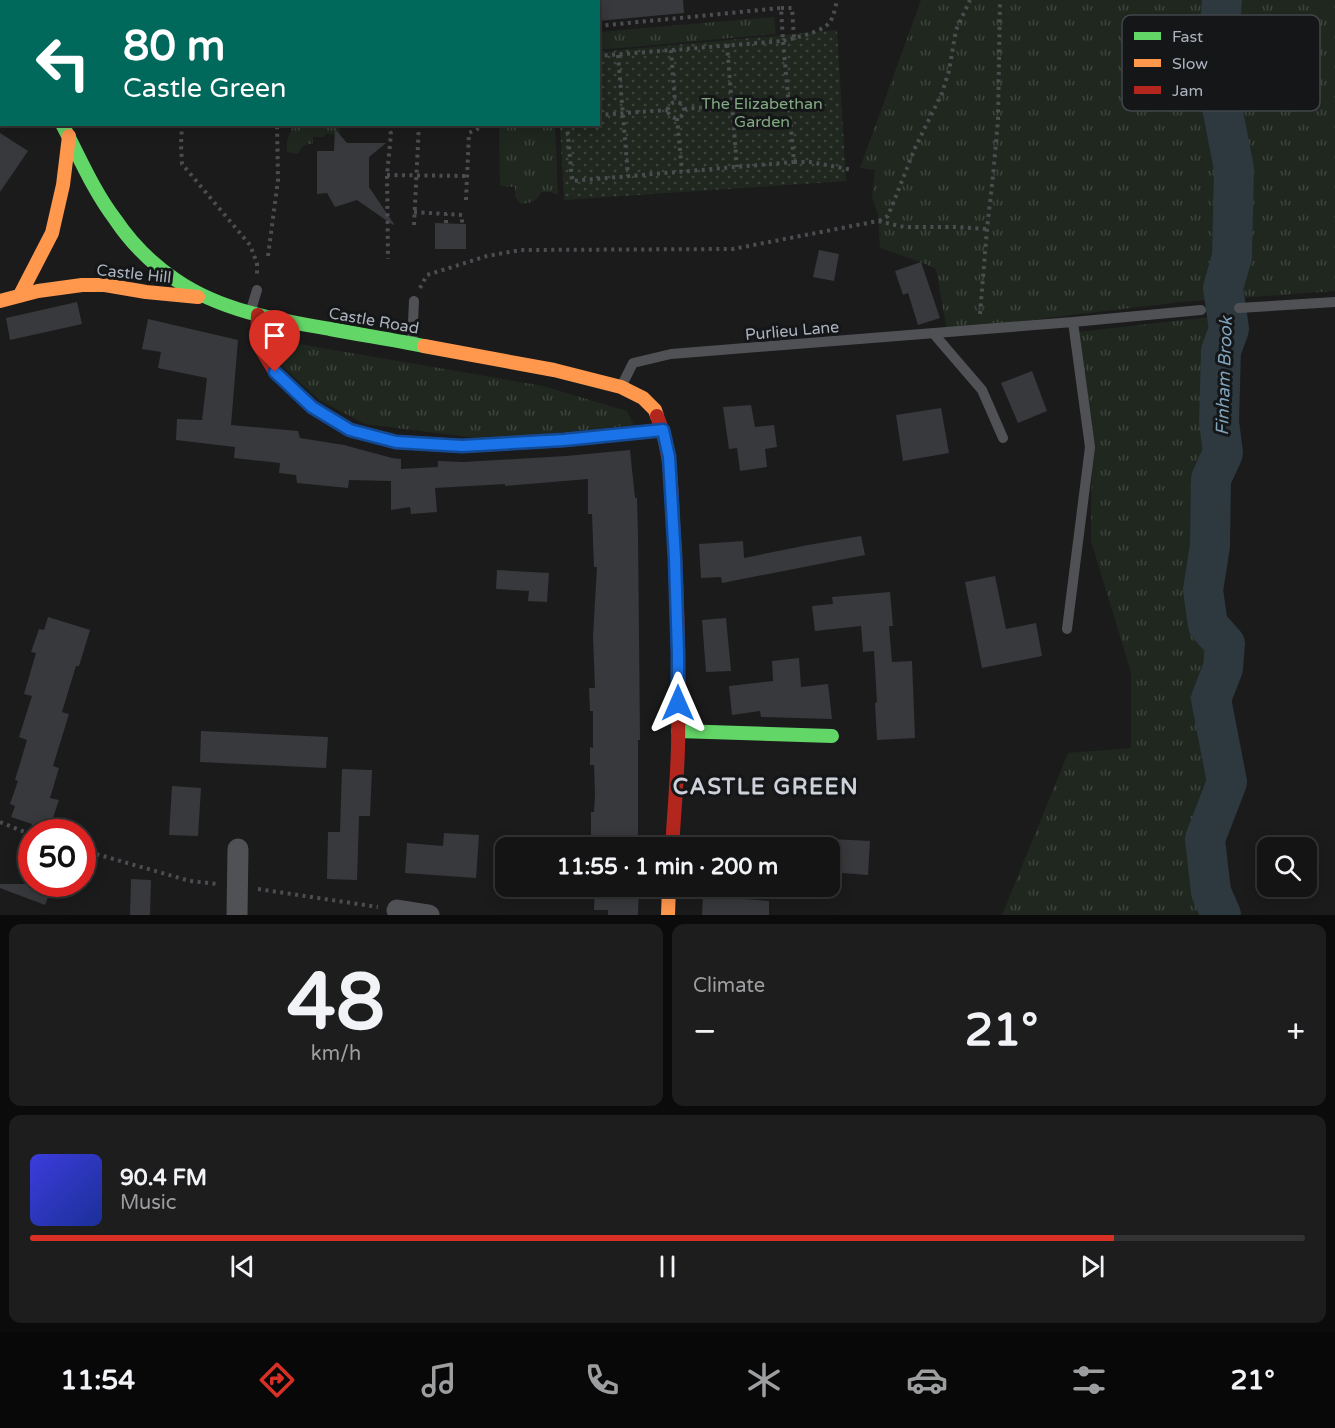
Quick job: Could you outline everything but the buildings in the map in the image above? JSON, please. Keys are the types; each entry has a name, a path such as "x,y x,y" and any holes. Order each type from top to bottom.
{"main road":[{"path":"20,295 51,233 62,192 66,130"},
{"name":"Castle Road","path":"66,130 97,191 131,240 169,275 209,298 281,321 554,370 621,387 643,398 655,410 663,430 669,457 676,576 678,730 673,837"},
{"name":"Castle Hill","path":"0,300 38,291 82,285 105,285 146,292 209,298"},
{"path":"254,314 256,342 275,372 312,407 350,430 396,442 462,446 564,440 663,430"},
{"path":"678,730 832,736"},
{"path":"668,915 669,897"}],"street":[{"path":"237,915 238,849"},
{"path":"397,910 429,915"}],"lane":[{"path":"254,314 257,290"},
{"path":"411,343 414,301"},
{"path":"1239,308 1335,302"},
{"name":"Purlieu Lane","path":"621,387 633,363 671,354 1201,310"},
{"path":"1067,628 1090,447 1073,322"},
{"path":"933,333 982,390 1002,438"}],"path":[{"path":"600,56 783,40 803,36 828,25 837,0"},
{"path":"414,301 427,275 487,256 521,250 733,249 878,221 888,216 915,148 942,93 949,71 956,30 970,0"},
{"path":"982,329 980,310 998,120 1000,0"},
{"path":"781,8 794,162"},
{"path":"600,26 670,17 792,8 794,38"},
{"path":"727,45 737,167"},
{"path":"671,50 675,102"},
{"path":"618,55 628,176"},
{"path":"684,109 788,100"},
{"path":"675,102 684,109"},
{"path":"675,102 669,106 668,110 672,118 677,118 684,109"},
{"path":"600,116 668,110"},
{"path":"677,118 682,171"},
{"path":"182,126 182,164 250,245 257,262"},
{"path":"268,256 278,180 277,126"},
{"path":"388,259 387,175 391,134 389,126"},
{"path":"414,225 419,126"},
{"path":"466,200 469,133 480,126"},
{"path":"567,126 572,181 794,162 810,162 854,170"},
{"path":"387,175 467,176"},
{"path":"414,212 462,215 462,224"},
{"path":"446,214 446,223"},
{"path":"878,221 904,227 987,229"},
{"path":"0,822 18,829"}],"green space":[{"path":"921,0 1335,0 1335,291 1181,302 947,330 936,269 880,248 878,215 872,197 875,170 860,168"},
{"path":"774,17 776,34 600,50 600,32"},
{"name":"The Elizabethan Garden","path":"837,30 846,181 564,200 560,126 600,126 600,52"},
{"path":"293,126 340,126 340,135 326,134 325,137 313,137 313,144 304,146 298,154 287,152 287,141"},
{"path":"499,126 555,126 558,195 541,192 533,201 520,204 515,196 515,187 500,186"},
{"path":"1227,315 1229,329 1221,351 1219,422 1223,453 1211,479 1210,546 1203,590 1208,625 1225,644 1223,668 1211,699 1227,782 1205,839 1211,892 1221,915 1002,915 1068,753 1131,748 1131,672 1091,541 1092,442 1078,332"},
{"path":"276,340 543,386 627,411 634,425 492,440 365,424 319,400 282,366 273,346"}],"waterway":[{"name":"Finham Brook","path":"1221,15 1222,0"},
{"name":"Finham Brook","path":"1221,915 1211,892 1205,839 1227,782 1211,699 1223,668 1225,644 1208,625 1203,590 1210,546 1211,479 1223,453 1219,422 1221,351 1229,329 1223,288 1232,257 1234,169 1223,111"}],"traffic: fast":[{"path":"63,126 93,185 121,228 150,260 193,291 250,313 424,346"},
{"path":"678,731 832,736"}],"traffic: slow":[{"path":"20,295 52,233 63,185 69,136"},
{"path":"0,301 38,291 82,285 105,285 198,297"},
{"path":"424,346 554,370 621,387 643,398 655,410 657,416"},
{"path":"668,915 669,897"}],"traffic: jam":[{"path":"258,315 257,342 275,372 312,407 350,430 396,442 462,446 564,440 663,430"},
{"path":"657,416 666,445 670,476 676,590 678,748 673,837"}],"district":[{"name":"CASTLE GREEN","path":"766,786"}],"route":[{"path":"275,372 312,407 350,430 396,442 462,446 564,440 663,430 669,457 675,558 678,703"}]}
